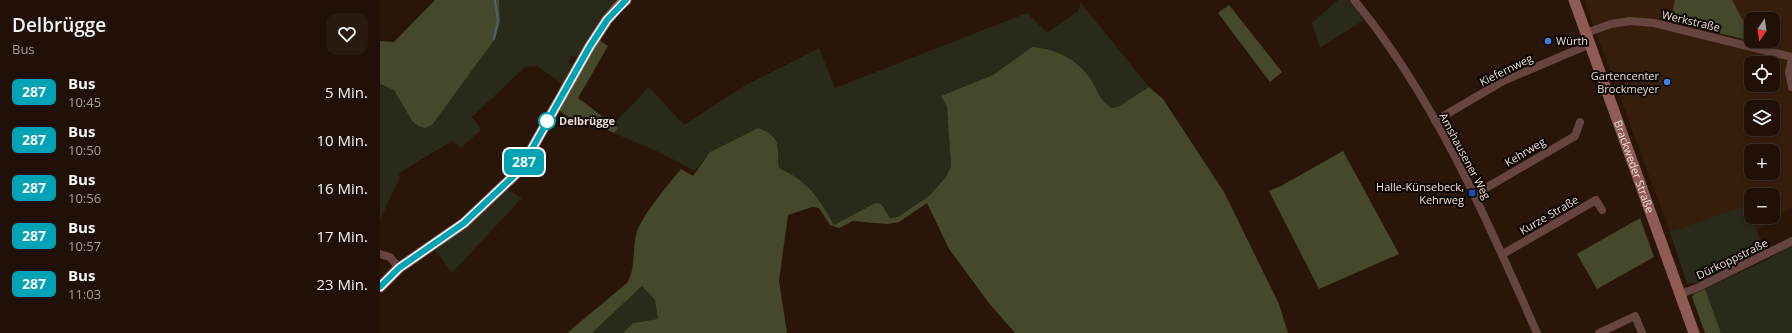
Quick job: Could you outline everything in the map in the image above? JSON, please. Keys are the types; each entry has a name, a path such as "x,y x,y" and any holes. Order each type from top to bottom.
{"street":[{"path":"380,287 399,268 464,223 520,170 590,46 607,20 626,0"},
{"name":"Amshausener Weg","path":"1354,0 1381,35 1436,121 1503,254 1537,333"},
{"name":"Brackweder Straße","path":"1574,0 1694,333"},
{"name":"Werkstraße","path":"1586,33 1611,24 1630,22 1654,23 1792,58 1789,72 1792,88"},
{"name":"Kiefernweg","path":"1436,121 1503,81 1590,44"},
{"name":"Kehrweg","path":"1474,195 1575,136 1580,122"},
{"name":"Kurze Straße","path":"1503,254 1596,200 1602,210"},
{"name":"Dürkoppstraße","path":"1680,294 1697,288 1792,241"},
{"path":"380,254 390,257 399,268"},
{"path":"1599,333 1635,316 1642,333"}],"shaded area":[{"path":"1584,0 1675,0 1670,21 1744,40 1744,48 1780,48 1780,12 1744,12 1744,22 1732,0 1792,0 1792,207 1780,215 1780,188 1744,188 1744,224 1765,224 1756,230 1766,251 1687,283 1670,232"}],"green space":[{"path":"435,0 499,0 500,22 495,39 432,125 425,128 418,126 412,121 394,90 380,84 380,41 394,42"},
{"path":"499,0 620,0 577,58 572,55 568,62 573,65 563,84 537,66 525,67 472,117 481,130 461,148 452,141 399,173 400,177 380,220 380,84 394,90 412,121 432,125 495,39 500,22"},
{"path":"1338,0 1348,0 1364,20 1320,48 1312,23"},
{"path":"1675,0 1732,0 1744,22 1744,39 1670,21"},
{"path":"1080,2 1149,87 1118,107 1112,108 1102,99 1087,74 1074,61 1050,49 1032,47 993,75 941,96 947,107 951,167 945,178 929,196 898,217 890,218 885,209 872,204 834,225 823,207 805,184 779,168 778,148 775,139 766,131 758,128 710,152 695,171 661,153 614,133 617,128 613,124 649,87 684,125 746,85 819,48 835,88 1027,13 1047,33 1078,11"},
{"path":"1229,5 1282,72 1270,82 1218,13"},
{"path":"599,40 608,46 578,98 618,128 614,133 595,124 578,123 558,110"},
{"path":"1032,47 1050,50 1066,56 1074,61 1087,74 1102,99 1112,108 1118,107 1149,87 1163,99 1224,192 1279,304 1288,333 1015,333 989,303 949,249 927,203 899,222 887,224 853,221 839,228 830,225 819,208 812,207 788,215 779,281 787,333 623,333 633,323 658,319 655,300 642,286 592,333 567,333 627,283 632,272 636,235 643,219 681,169 693,176 710,152 758,128 766,131 775,139 778,148 779,168 798,179 812,191 834,225 875,203 881,204 890,218 898,217 929,196 945,178 951,167 947,107 941,96 993,75"},
{"path":"1343,151 1399,254 1319,289 1269,191 1281,186"},
{"path":"507,189 522,198 452,273 435,250 468,226"},
{"path":"1744,206 1744,224 1754,224 1766,251 1699,283 1687,283 1670,232"},
{"path":"1640,218 1654,257 1597,289 1577,254"},
{"path":"1792,245 1792,333 1721,333 1705,289 1766,260"},
{"path":"642,286 655,300 658,319 633,323 623,333 592,333"},
{"path":"1705,289 1721,333 1705,333 1692,297 1694,294"}],"waterway":[{"path":"494,39 498,21 495,0"}],"bus line":[{"name":"287","path":"380,287 399,268 432,247 464,223 520,170 550,114 590,46 607,20 626,0"}],"place":[{"name":"Würth","path":"1548,41"},
{"name":"Gartencenter Brockmeyer","path":"1667,82"},
{"name":"Delbrügge","path":"547,121"},
{"name":"Halle-Künsebeck, Kehrweg","path":"1472,193"}]}
